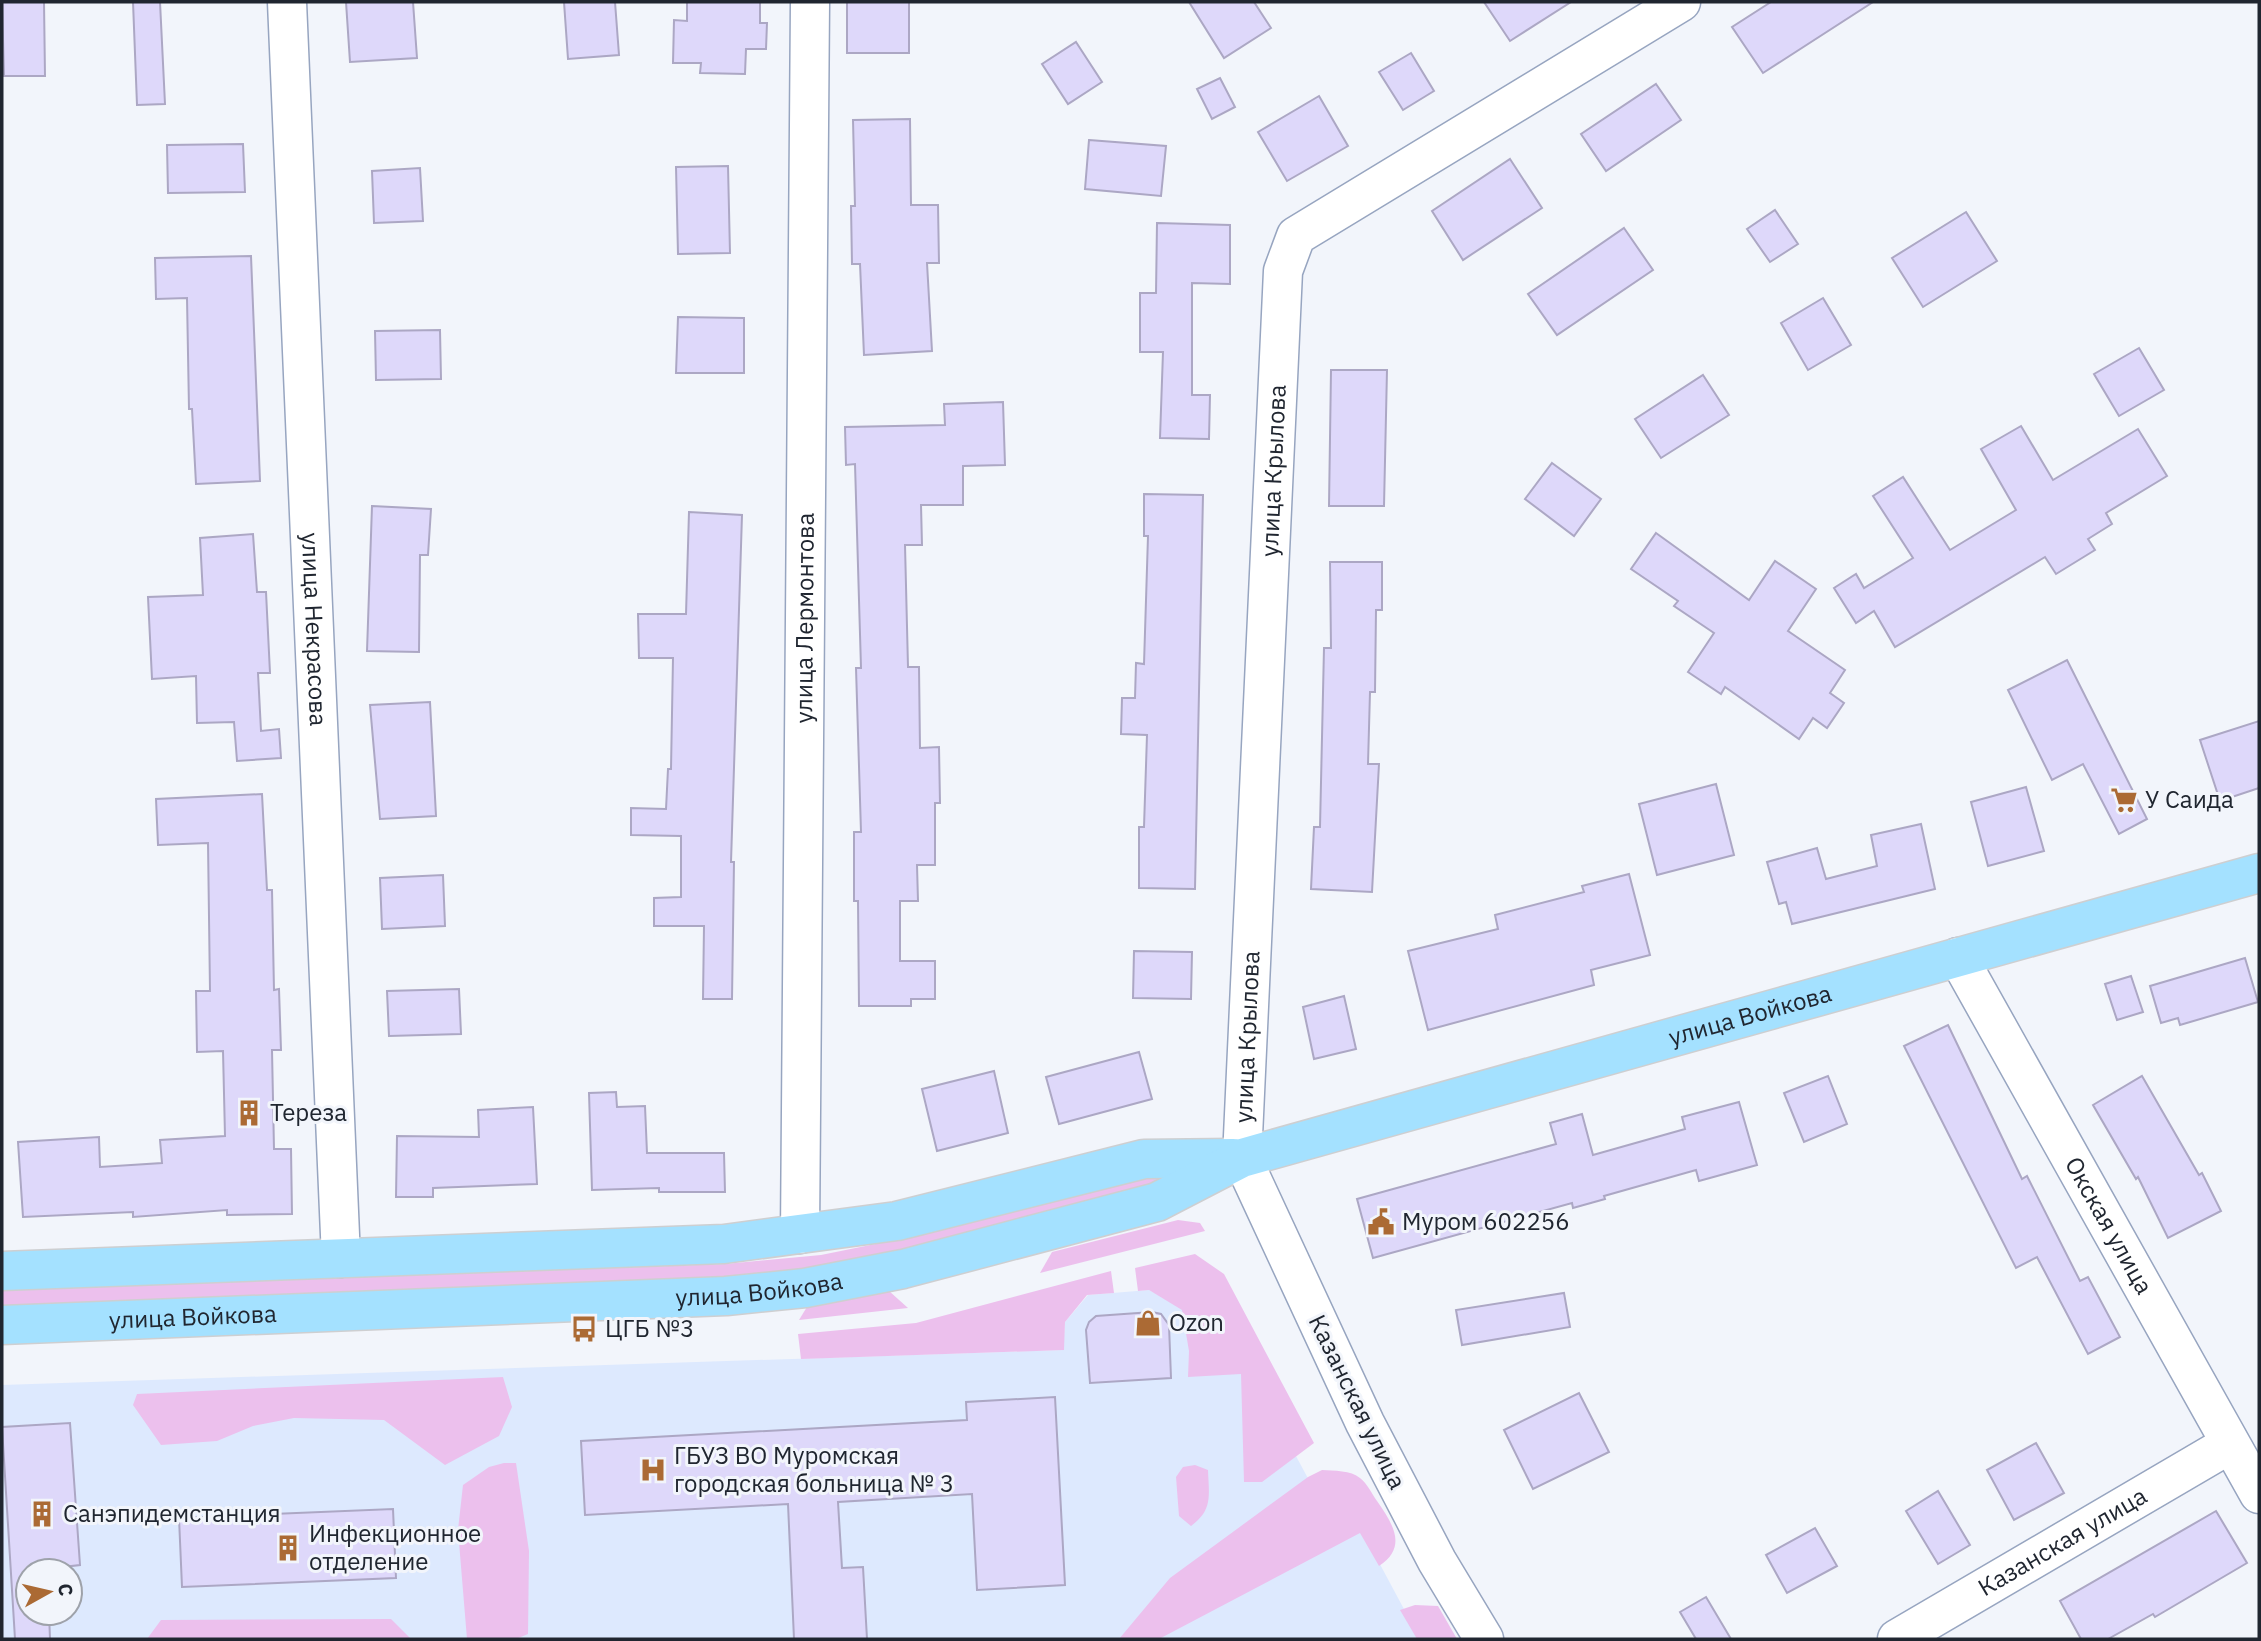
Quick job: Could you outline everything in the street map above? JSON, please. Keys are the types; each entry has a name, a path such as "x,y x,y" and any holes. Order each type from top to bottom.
{"main road":[{"name":"улица Войкова","path":"2,1325 726,1296 805,1288 903,1269 1157,1202 1242,1158 2259,873"},
{"name":"улица Войкова","path":"2,1272 724,1244 897,1221 1144,1159 1242,1158"}],"street":[{"name":"улица Некрасова","path":"287,2 341,1258"},
{"name":"улица Лермонтова","path":"800,1234 810,2"},
{"name":"улица Крылова","path":"1242,1158 1283,271 1296,236 1681,2"},
{"name":"Окская улица","path":"1958,957 2259,1494"},
{"name":"Казанская улица","path":"1242,1158 1365,1423 1437,1561 1484,1639"},
{"name":"Казанская улица","path":"1897,1639 2231,1444"}],"shaded area":[{"path":"1171,1164 1184,1176 902,1252 814,1270 726,1279 2,1307 2,1290 725,1264 821,1255 900,1239"},
{"path":"1178,1220 1200,1223 1205,1231 1040,1273 1052,1252"},
{"path":"1195,1254 1224,1274 1314,1443 1262,1482 1244,1482 1241,1374 1188,1377 1189,1351 1182,1310 1149,1290 1138,1291 1135,1268"},
{"path":"1111,1271 1114,1293 1087,1295 1065,1322 1064,1350 801,1359 798,1334 916,1323"},
{"name":"ГБУЗ ВО Муромская городская больница № 3","path":"1149,1290 1259,1347 1290,1445 1317,1495 1360,1527 1420,1639 2,1639 2,1385 1063,1350 1065,1322 1088,1295"},
{"path":"889,1291 908,1308 799,1320 810,1302"},
{"path":"503,1377 512,1407 499,1436 445,1465 384,1420 294,1418 253,1426 217,1441 161,1445 133,1405 137,1394"},
{"path":"516,1463 529,1551 528,1634 516,1639 467,1639 458,1530 463,1485 489,1467"},
{"path":"1195,1465 1208,1470 1209,1495 1203,1514 1191,1526 1179,1516 1176,1477 1183,1467"},
{"path":"1322,1470 1352,1474 1367,1486 1388,1518 1395,1535 1393,1551 1388,1559 1379,1566 1360,1533 1159,1639 1119,1639 1170,1578 1308,1477"},
{"path":"1415,1605 1438,1606 1457,1639 1417,1639 1400,1610"},
{"path":"391,1619 411,1639 147,1639 161,1620"}],"building":[{"path":"2,2 44,2 45,76 4,76"},
{"path":"133,2 160,2 165,104 137,105"},
{"path":"346,2 413,2 417,58 350,62"},
{"path":"564,2 615,2 619,55 568,59"},
{"path":"687,2 760,2 760,23 767,23 766,49 746,49 745,74 700,73 701,63 673,63 674,20 687,21"},
{"path":"847,2 909,2 909,53 847,53"},
{"path":"1189,2 1254,2 1271,28 1224,58"},
{"path":"1484,2 1571,2 1510,41"},
{"path":"1771,2 1873,2 1763,73 1732,27"},
{"path":"1076,42 1102,82 1068,104 1042,64"},
{"path":"1411,53 1434,91 1403,110 1379,72"},
{"path":"1220,78 1235,107 1212,119 1197,89"},
{"path":"1656,84 1681,120 1606,171 1581,134"},
{"path":"1319,96 1348,146 1287,181 1258,132"},
{"path":"910,119 911,205 938,205 939,263 927,263 932,351 864,355 860,264 852,264 851,206 855,206 853,120"},
{"path":"1089,140 1166,146 1161,196 1085,189"},
{"path":"243,144 245,192 168,193 167,145"},
{"path":"1510,159 1542,208 1463,260 1432,211"},
{"path":"728,166 730,253 678,254 676,167"},
{"path":"420,168 423,221 374,223 372,171"},
{"path":"1775,210 1798,244 1770,262 1747,229"},
{"path":"1966,212 1997,261 1923,307 1892,258"},
{"path":"1157,223 1230,225 1230,284 1192,283 1192,395 1210,395 1209,439 1160,438 1163,352 1140,352 1140,293 1156,293"},
{"path":"1624,228 1653,270 1557,335 1528,294"},
{"path":"251,256 260,481 196,484 192,409 189,409 187,298 156,299 155,258"},
{"path":"1823,298 1851,345 1808,370 1781,323"},
{"path":"678,317 744,318 744,373 676,373"},
{"path":"440,330 441,379 376,380 375,331"},
{"path":"2139,348 2164,390 2119,416 2094,374"},
{"path":"1331,370 1387,370 1384,506 1329,506"},
{"path":"1703,375 1729,415 1661,458 1635,419"},
{"path":"1003,402 1005,465 963,466 963,505 921,505 922,545 905,545 908,667 919,667 920,748 939,747 940,803 935,803 935,865 917,865 918,901 900,901 900,961 935,961 935,999 911,999 911,1006 859,1006 854,832 861,832 856,668 861,668 855,464 846,465 845,427 945,425 944,404"},
{"path":"2021,426 2053,480 2138,429 2167,476 2106,513 2112,524 2088,539 2095,550 2056,574 2045,557 1895,647 1874,611 1856,623 1834,588 1856,574 1864,588 1913,558 1873,496 1903,477 1950,550 2016,510 1981,449"},
{"path":"1552,463 1601,499 1574,536 1525,499"},
{"path":"1144,494 1203,495 1195,889 1139,888 1139,827 1144,827 1147,735 1121,734 1122,698 1135,698 1136,663 1144,664 1148,536 1144,536"},
{"path":"372,506 431,509 428,555 420,555 419,652 367,651"},
{"path":"689,512 742,515 731,862 734,862 732,999 703,999 704,926 654,926 654,898 681,897 681,836 631,835 631,808 666,809 668,769 671,769 673,658 639,658 638,614 686,614"},
{"path":"1656,533 1749,600 1775,561 1816,589 1788,631 1845,670 1830,693 1844,703 1827,728 1813,718 1799,739 1725,687 1721,694 1688,672 1714,633 1674,606 1678,601 1631,569"},
{"path":"253,534 257,592 266,592 270,673 258,673 261,731 279,729 281,758 237,761 234,722 197,723 196,676 152,679 148,597 203,595 200,538"},
{"path":"1330,562 1382,562 1382,610 1376,610 1375,692 1370,692 1368,764 1379,764 1372,892 1311,889 1314,827 1320,827 1324,648 1331,648"},
{"path":"2067,660 2147,819 2119,834 2083,764 2052,780 2008,690"},
{"path":"430,702 436,816 380,819 370,705"},
{"path":"2259,721 2259,788 2220,801 2200,740"},
{"path":"1716,784 1734,855 1657,875 1639,804"},
{"path":"2026,787 2044,851 1988,866 1971,802"},
{"path":"262,794 267,890 272,890 274,990 279,989 281,1050 272,1050 274,1149 291,1149 292,1214 227,1215 227,1210 133,1217 133,1212 23,1217 18,1142 99,1137 100,1167 162,1163 160,1140 225,1136 223,1051 197,1052 196,991 210,991 208,843 158,845 156,799"},
{"path":"1921,824 1935,889 1792,924 1786,902 1779,904 1767,862 1817,848 1826,879 1877,866 1871,835"},
{"path":"1629,874 1650,955 1591,970 1594,985 1428,1030 1408,951 1498,929 1495,915 1584,892 1582,886"},
{"path":"443,875 445,926 382,929 380,878"},
{"path":"1134,951 1192,952 1191,999 1133,998"},
{"path":"2245,958 2258,1002 2180,1025 2178,1018 2161,1023 2150,986"},
{"path":"2131,976 2143,1012 2117,1020 2105,984"},
{"path":"459,989 461,1034 389,1036 387,991"},
{"path":"1344,996 1356,1049 1314,1059 1303,1007"},
{"path":"1948,1025 2022,1179 2027,1176 2080,1281 2088,1277 2120,1337 2088,1354 2037,1257 2016,1268 1904,1046"},
{"path":"1139,1052 1152,1099 1059,1124 1046,1077"},
{"path":"994,1071 1008,1133 937,1151 922,1089"},
{"path":"1828,1076 1847,1124 1804,1142 1784,1093"},
{"path":"2142,1076 2199,1175 2202,1173 2221,1211 2168,1238 2138,1177 2136,1179 2093,1105"},
{"path":"616,1092 617,1107 645,1106 647,1153 724,1153 725,1192 659,1192 659,1188 592,1190 589,1093"},
{"path":"1739,1102 1757,1165 1699,1181 1696,1170 1604,1196 1605,1199 1573,1208 1572,1203 1373,1258 1357,1199 1556,1144 1550,1123 1582,1114 1593,1155 1685,1129 1682,1117"},
{"path":"533,1107 537,1184 433,1188 433,1197 396,1197 397,1136 479,1137 478,1110"},
{"path":"1564,1293 1570,1327 1462,1345 1456,1310"},
{"path":"1152,1312 1161,1314 1169,1325 1171,1378 1090,1383 1086,1330 1089,1322 1096,1316"},
{"path":"1579,1393 1609,1452 1533,1489 1504,1430"},
{"path":"1055,1397 1065,1585 977,1590 972,1494 838,1502 842,1568 863,1567 867,1639 794,1639 788,1504 585,1515 581,1441 967,1420 966,1402"},
{"name":"Cанэпидемстанция","path":"70,1423 79,1557 14,1557 14,1623 2,1427"},
{"path":"2036,1443 2064,1493 2014,1520 1987,1470"},
{"path":"1938,1491 1970,1545 1938,1564 1906,1511"},
{"name":"Инфекционное отделение","path":"393,1509 396,1578 182,1587 179,1518"},
{"path":"2216,1511 2247,1563 2155,1617 2153,1614 2108,1639 2081,1639 2060,1601"},
{"path":"1815,1528 1837,1566 1787,1593 1766,1555"},
{"path":"1706,1597 1731,1639 1696,1639 1680,1612"},
{"name":"Cанэпидемстанция","path":"14,1627 50,1627 50,1639 15,1639"}],"place":[{"name":"У Саида","path":"2124,800"},
{"name":"Тереза","path":"249,1113"},
{"name":"Муром 602256","path":"1381,1222"},
{"name":"Ozon","path":"1148,1323"},
{"name":"ЦГБ №3","path":"584,1329"},
{"name":"ГБУЗ ВО Муромская городская больница № 3","path":"653,1470"},
{"name":"Cанэпидемстанция","path":"42,1514"},
{"name":"Инфекционное отделение","path":"288,1548"}]}
